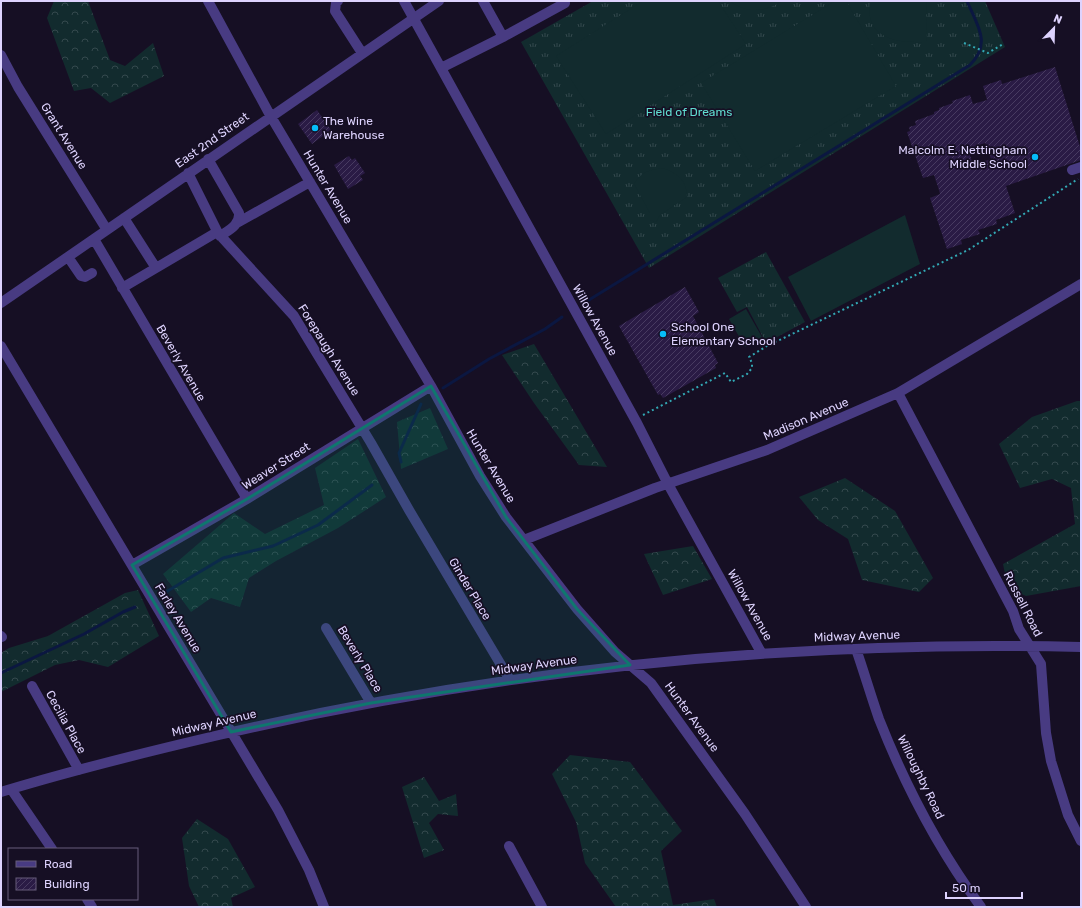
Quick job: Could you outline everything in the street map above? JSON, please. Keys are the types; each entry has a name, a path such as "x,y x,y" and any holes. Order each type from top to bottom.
{"street":[{"name":"Hunter Avenue","path":"208,1 270,116 431,386 480,476 506,517 577,608 615,652 651,683 745,814 806,907"},
{"path":"338,1 336,3 335,11 362,54"},
{"name":"Willow Avenue","path":"404,1 637,423 668,484 762,654"},
{"name":"East 2nd Street","path":"1,303 270,116 439,1"},
{"path":"441,68 565,3 564,1"},
{"path":"487,3 503,36"},
{"name":"Grant Avenue","path":"1,55 18,87 107,230"},
{"path":"208,159 239,213 237,223"},
{"name":"Forepaugh Avenue","path":"188,173 219,234 294,316 362,428 409,510"},
{"path":"122,288 310,182"},
{"path":"124,218 156,268"},
{"name":"Beverly Avenue","path":"94,239 247,500"},
{"path":"68,257 81,276 85,277 92,273"},
{"name":"Madison Avenue","path":"524,540 668,484 767,450 898,393 1081,284"},
{"name":"Farley Avenue","path":"1,346 294,838 324,907"},
{"name":"Weaver Street","path":"132,564 247,500 431,386"},
{"name":"Russell Road","path":"898,393 1013,612 1019,629 1041,664 1046,733 1051,761 1068,815 1081,841"},
{"name":"Ginder Place","path":"409,510 510,680"},
{"name":"Beverly Place","path":"326,628 371,703"},
{"name":"Midway Avenue","path":"1,792 79,770 231,732 371,703 510,680 630,665 762,654 856,649 1029,646 1081,647"},
{"name":"Willoughby Road","path":"856,649 879,718 908,785 961,880 980,907"},
{"name":"Cecilia Place","path":"32,686 79,770"},
{"path":"11,789 51,848"},
{"path":"509,846 540,906"}],"path":[{"path":"964,43 988,53 1003,44"},
{"path":"642,416 725,374 731,382 747,374 752,368 752,363 749,357 768,346 968,250 1081,177"}],"highlighted area":[{"path":"431,386 506,517 577,609 630,665 371,703 231,732 132,565 247,499"}],"green space":[{"path":"54,1 88,1 110,60 125,66 153,43 164,76 110,103 91,88 74,91 47,18"},
{"name":"Field of Dreams","path":"593,1 985,1 1005,47 649,268 521,42"},
{"path":"643,1 718,1 746,44 606,134 556,56"},
{"path":"730,1 782,1 776,5 763,9 749,10"},
{"path":"835,1 846,1 896,86 755,171 701,83"},
{"path":"870,1 926,1 927,42 905,42 895,40 878,31 872,24"},
{"path":"665,169 674,173 681,179 686,187 687,197 660,215 656,222 650,220 650,213 634,184 640,176 651,170"},
{"path":"905,215 920,264 811,321 788,277"},
{"path":"766,252 805,322 766,343 747,307 737,312 718,278"},
{"path":"746,309 762,337 745,347 729,319"},
{"path":"534,344 607,467 579,465 534,403 502,355"},
{"path":"1077,401 1081,401 1081,586 1026,596 1008,588 1003,564 1075,524 1071,488 1052,479 1020,488 999,444 1032,417"},
{"path":"430,408 448,449 401,469 397,422"},
{"path":"358,439 386,497 338,528 276,561 249,578 240,607 211,598 191,612 163,574 234,513 265,534 324,505 315,468"},
{"path":"845,478 895,511 933,578 919,592 862,580 848,539 818,520 799,497"},
{"path":"693,546 712,579 663,595 644,554"},
{"path":"138,590 159,636 108,667 79,660 55,665 1,692 1,653 9,648 48,636 125,593"},
{"path":"570,755 630,762 682,831 661,851 673,905 714,899 717,907 616,907 585,863 576,822 552,774"},
{"path":"424,777 439,801 456,794 458,816 438,814 429,823 444,850 424,858 402,787"},
{"path":"197,819 228,839 255,887 231,898 233,907 199,907 189,886 182,838"}],"building":[{"name":"Malcolm E. Nettingham Middle School","path":"1055,67 1081,150 1081,160 1006,186 1015,213 996,220 997,224 978,230 980,234 961,240 962,244 947,249 930,198 940,194 934,175 923,178 907,132 910,131 909,127 916,125 915,121 934,114 934,112 939,110 939,108 953,103 952,101 970,95 973,104 987,100 983,86 1001,80 1002,84","holes":["985,143 991,159 973,165 968,149"]},
{"path":"317,110 331,130 312,144 298,124"},
{"path":"349,156 352,160 355,158 365,173 360,176 363,180 348,189 334,165"},
{"name":"School One Elementary School","path":"685,287 699,312 693,316 718,363 715,365 716,368 663,398 660,394 658,395 619,326"}],"waterway":[{"path":"584,303 970,65 977,57 981,41 978,26 967,1"},
{"path":"443,388 489,359 545,329 562,317"},
{"path":"401,462 399,453 421,404"},
{"path":"166,592 223,558 273,546 318,525 372,485"},
{"path":"1,673 84,634 135,607"}],"place":[{"name":"The Wine Warehouse","path":"315,128"},
{"name":"Malcolm E. Nettingham Middle School","path":"1035,157"},
{"name":"School One Elementary School","path":"663,334"}]}
